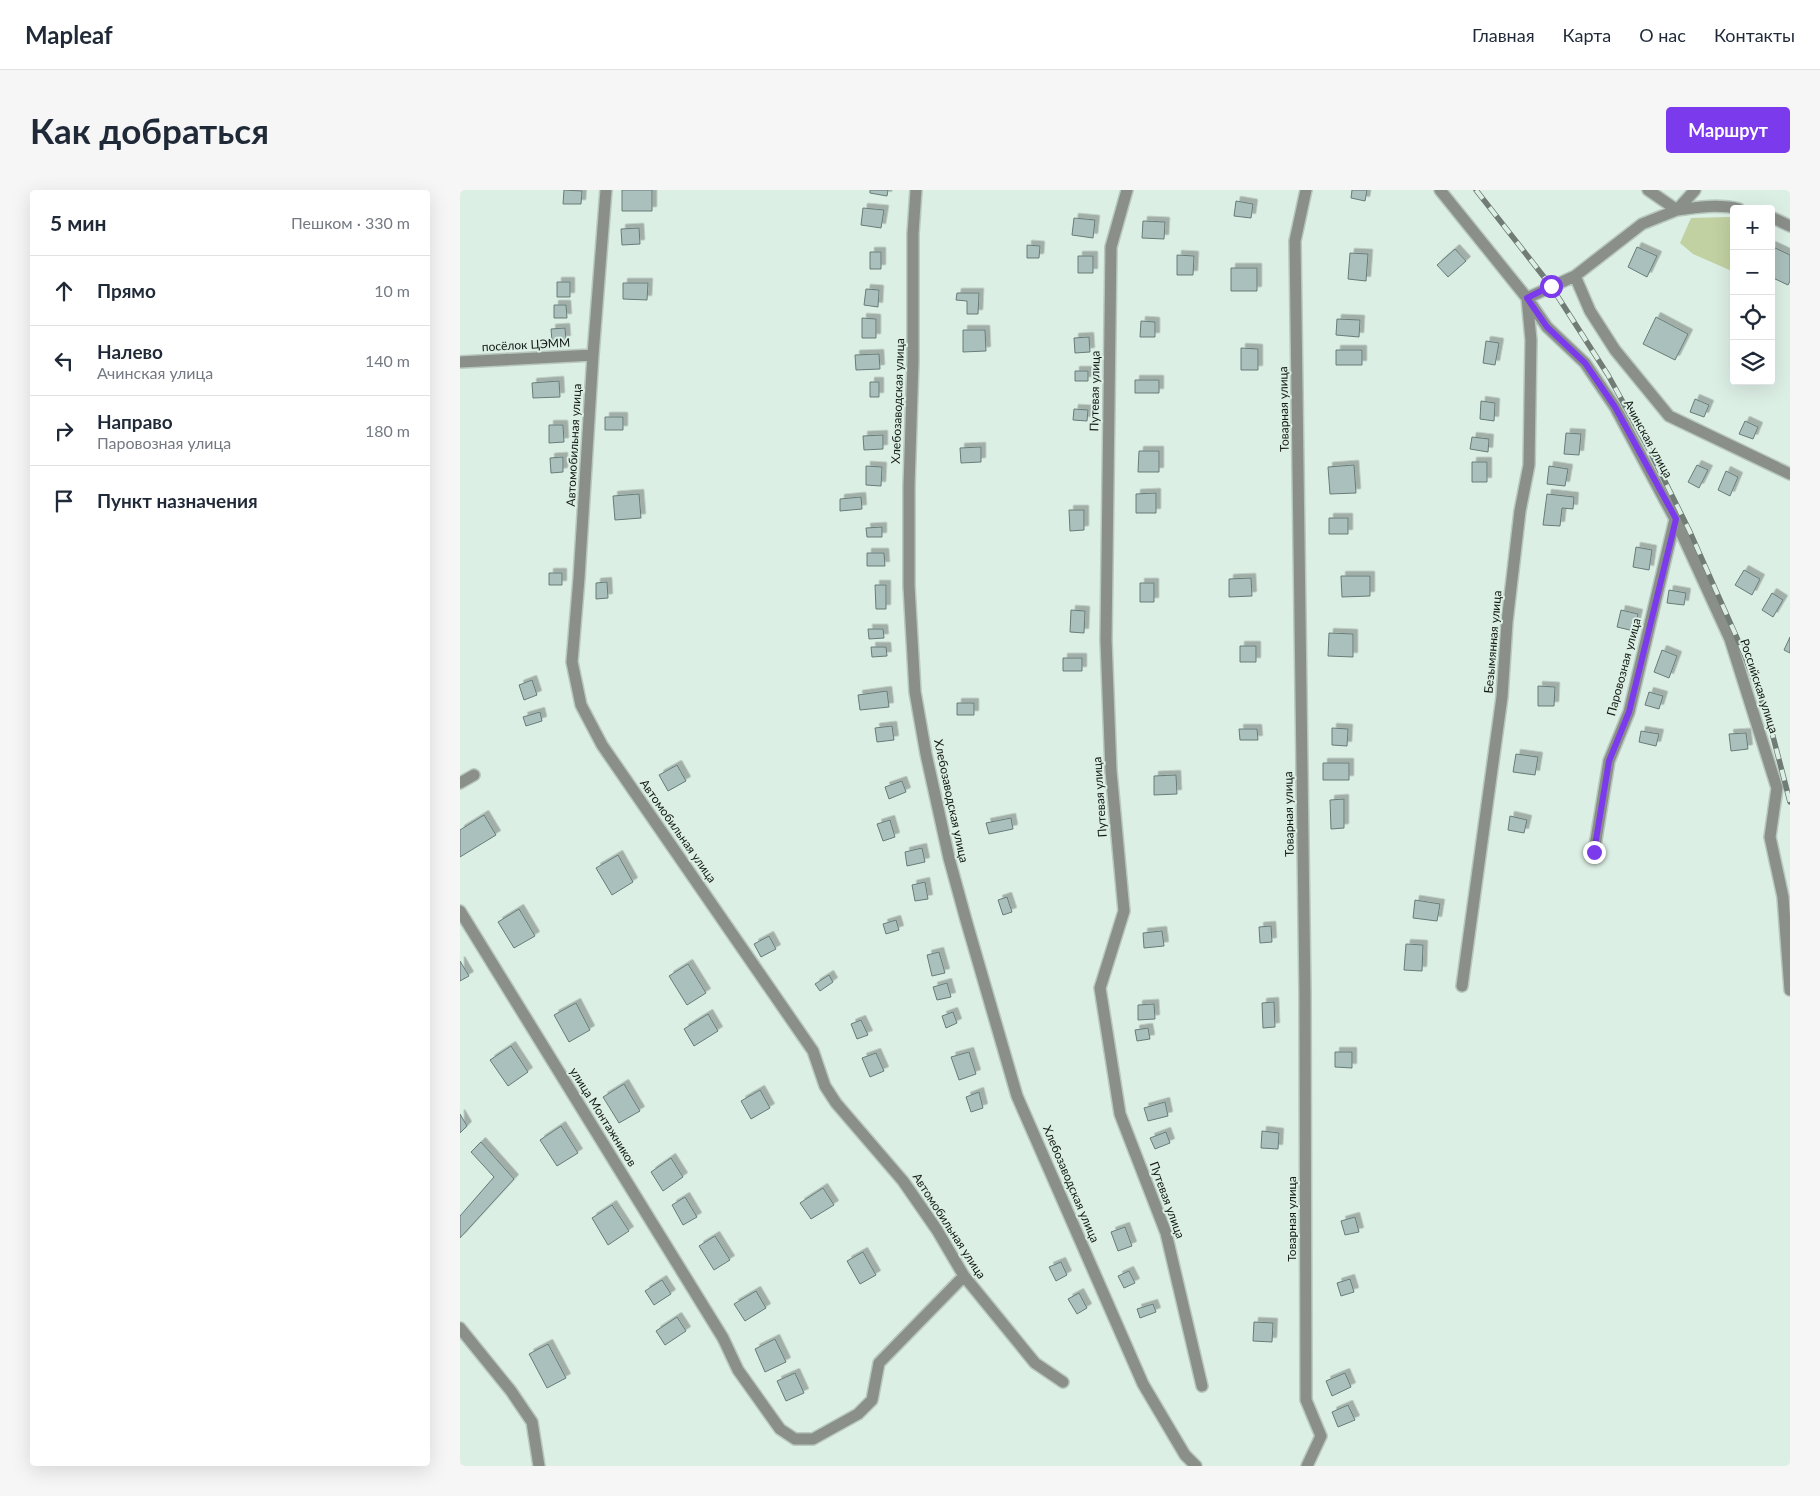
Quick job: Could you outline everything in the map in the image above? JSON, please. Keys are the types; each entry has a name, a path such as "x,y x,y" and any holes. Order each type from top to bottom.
{"street":[{"name":"Автомобильная улица","path":"606,190 572,662 581,705 602,745 813,1051 825,1086 836,1103 903,1181 937,1230 964,1276 1035,1363 1063,1382"},
{"name":"Хлебозаводская улица","path":"916,190 913,234 909,586 915,692 926,754 949,858 1017,1096 1143,1384 1185,1455 1196,1466"},
{"name":"Путевая улица","path":"1127,190 1111,247 1106,640 1111,771 1124,911 1100,988 1120,1114 1166,1233 1202,1386"},
{"name":"Товарная улица","path":"1306,190 1295,240 1305,992 1306,1400 1321,1436 1307,1466"},
{"name":"Ачинская улица","path":"1440,190 1527,298 1547,327 1585,363 1615,407 1676,519"},
{"path":"1648,190 1677,210"},
{"path":"1677,210 1695,190"},
{"path":"1527,298 1576,276 1642,224 1677,210 1697,207 1730,207"},
{"path":"1775,219 1790,226"},
{"name":"Ачинская улица","path":"1576,276 1590,311 1615,350 1669,416 1790,474"},
{"name":"Безымянная улица","path":"1462,986 1502,697 1507,622 1519,520 1529,465 1531,340 1527,298"},
{"name":"посёлок ЦЭММ","path":"460,362 593,355"},
{"name":"Паровозная улица","path":"1594,852 1609,761 1629,712 1676,519"},
{"name":"Российская улица","path":"1676,519 1730,639 1777,788 1770,837 1783,897 1790,990"},
{"path":"460,783 474,775"},
{"name":"улица Монтажников","path":"460,911 723,1338 738,1370 780,1429 794,1439 813,1438 858,1414 872,1400 879,1363 964,1276"},
{"path":"460,1328 512,1391 532,1422 539,1466"}],"green space":[{"path":"1730,217 1730,270 1693,254 1680,243 1691,218"}],"building":[{"path":"564,190 582,191 581,204 563,204"},
{"path":"622,190 652,190 652,211 622,211"},
{"path":"870,190 888,190 887,196 870,193"},
{"path":"1352,190 1367,190 1365,201 1351,198"},
{"path":"1236,201 1253,204 1251,218 1234,216"},
{"path":"863,208 884,210 881,228 861,225"},
{"path":"1074,218 1095,220 1093,238 1072,235"},
{"path":"1143,221 1165,222 1164,239 1142,238"},
{"path":"639,228 640,244 622,245 621,229"},
{"path":"1027,245 1040,246 1039,258 1027,258"},
{"path":"1637,247 1657,256 1647,277 1628,267"},
{"path":"1775,248 1790,255 1790,281 1788,285 1775,279"},
{"path":"1455,249 1466,261 1448,277 1437,265"},
{"path":"870,252 881,252 881,269 870,269"},
{"path":"1350,253 1368,254 1366,281 1348,279"},
{"path":"1177,255 1194,256 1193,275 1177,275"},
{"path":"1078,256 1093,256 1093,273 1078,273"},
{"path":"1231,268 1257,268 1257,291 1231,291"},
{"path":"557,282 570,282 570,297 557,297"},
{"path":"623,283 648,283 647,300 623,299"},
{"path":"866,289 879,290 878,307 864,305"},
{"path":"957,293 979,293 978,314 967,314 967,301 956,300"},
{"path":"554,305 566,305 567,318 554,318"},
{"path":"1656,317 1688,334 1675,360 1643,344"},
{"path":"862,318 876,319 876,338 862,338"},
{"path":"1337,319 1360,320 1359,337 1336,335"},
{"path":"1141,321 1155,322 1155,337 1140,337"},
{"path":"565,328 566,340 552,341 551,329"},
{"path":"963,330 985,330 986,351 963,352"},
{"path":"1089,337 1090,352 1075,353 1074,338"},
{"path":"1486,341 1499,343 1495,365 1483,363"},
{"path":"1241,348 1258,349 1258,370 1241,370"},
{"path":"1336,350 1362,350 1362,365 1336,365"},
{"path":"879,354 880,369 856,370 855,355"},
{"path":"1075,371 1088,371 1088,381 1075,381"},
{"path":"1135,380 1159,380 1159,393 1135,393"},
{"path":"559,381 560,397 533,398 532,383"},
{"path":"870,382 879,382 879,397 870,397"},
{"path":"1695,399 1709,405 1704,417 1690,412"},
{"path":"1481,401 1495,403 1494,421 1480,419"},
{"path":"1074,409 1088,410 1087,421 1073,420"},
{"path":"605,417 623,417 623,430 605,430"},
{"path":"1745,421 1758,427 1753,439 1739,434"},
{"path":"549,425 563,425 564,442 549,443"},
{"path":"1566,433 1581,434 1579,455 1564,454"},
{"path":"883,435 883,449 864,450 863,436"},
{"path":"1472,437 1489,439 1488,452 1470,449"},
{"path":"981,447 981,462 961,463 960,448"},
{"path":"1139,451 1159,451 1159,472 1138,472"},
{"path":"563,457 563,472 551,473 550,458"},
{"path":"1472,462 1487,462 1487,482 1472,482"},
{"path":"1354,465 1356,493 1330,494 1328,467"},
{"path":"1697,465 1708,470 1699,488 1688,482"},
{"path":"866,466 882,467 881,486 866,485"},
{"path":"1549,466 1568,469 1565,486 1547,484"},
{"path":"1726,471 1738,477 1730,496 1718,490"},
{"path":"1156,493 1156,513 1136,513 1136,494"},
{"path":"639,494 641,518 615,520 613,496"},
{"path":"1547,494 1574,497 1573,509 1562,508 1560,526 1543,525"},
{"path":"861,497 862,509 840,511 840,499"},
{"path":"1069,510 1084,510 1084,530 1070,531"},
{"path":"1329,518 1348,518 1348,534 1329,534"},
{"path":"882,527 882,537 867,537 866,528"},
{"path":"1636,547 1652,550 1649,570 1633,567"},
{"path":"867,553 884,553 885,566 867,566"},
{"path":"1744,570 1760,579 1752,595 1735,585"},
{"path":"549,573 562,573 562,585 549,585"},
{"path":"1341,576 1370,576 1370,596 1342,597"},
{"path":"1251,578 1252,596 1229,597 1229,579"},
{"path":"607,582 608,598 596,599 596,583"},
{"path":"1140,583 1154,583 1154,602 1140,602"},
{"path":"875,585 886,585 886,609 876,609"},
{"path":"1669,590 1686,593 1684,605 1667,603"},
{"path":"1772,593 1783,600 1773,617 1762,610"},
{"path":"1071,610 1085,611 1084,633 1070,632"},
{"path":"1621,610 1638,614 1634,631 1617,627"},
{"path":"868,629 883,629 884,638 869,639"},
{"path":"1329,633 1353,634 1353,657 1328,656"},
{"path":"1790,637 1790,653 1784,650"},
{"path":"1240,646 1256,646 1256,662 1240,662"},
{"path":"871,647 886,647 887,656 872,657"},
{"path":"1662,650 1677,656 1669,678 1654,672"},
{"path":"1063,658 1082,658 1082,671 1063,671"},
{"path":"532,680 537,695 524,700 519,685"},
{"path":"1538,686 1555,687 1554,706 1538,706"},
{"path":"887,691 889,707 860,710 858,695"},
{"path":"1649,692 1663,696 1659,709 1645,705"},
{"path":"957,703 974,703 974,715 957,715"},
{"path":"540,712 542,721 526,726 523,717"},
{"path":"892,726 894,740 877,742 875,728"},
{"path":"1332,728 1348,729 1347,746 1332,745"},
{"path":"1239,729 1257,729 1258,740 1240,740"},
{"path":"1641,731 1659,734 1656,746 1639,742"},
{"path":"1746,733 1748,749 1731,751 1729,734"},
{"path":"1516,754 1538,757 1535,775 1513,772"},
{"path":"1323,763 1349,763 1349,780 1323,780"},
{"path":"677,765 686,781 668,791 659,775"},
{"path":"1176,775 1177,794 1154,795 1154,776"},
{"path":"902,781 906,792 889,799 885,787"},
{"path":"1344,799 1344,828 1331,829 1330,800"},
{"path":"484,815 496,835 460,857 460,830"},
{"path":"1510,816 1527,820 1524,833 1508,830"},
{"path":"1011,818 1013,829 989,834 986,823"},
{"path":"890,820 895,837 883,841 877,824"},
{"path":"922,848 925,862 907,866 905,852"},
{"path":"618,855 633,882 612,895 596,868"},
{"path":"925,882 928,899 915,901 912,885"},
{"path":"1007,897 1012,912 1003,915 998,900"},
{"path":"1415,900 1440,904 1437,921 1413,918"},
{"path":"519,909 535,936 514,948 498,922"},
{"path":"896,920 899,930 886,934 883,924"},
{"path":"1271,926 1272,942 1260,943 1259,927"},
{"path":"1162,931 1164,946 1144,948 1143,933"},
{"path":"769,936 776,949 761,957 754,944"},
{"path":"1406,944 1423,945 1422,971 1404,970"},
{"path":"939,952 945,973 932,976 927,955"},
{"path":"460,961 469,976 460,981"},
{"path":"688,964 706,993 687,1005 669,976"},
{"path":"829,975 833,982 820,991 815,984"},
{"path":"947,983 951,997 937,1000 933,987"},
{"path":"1274,1002 1275,1027 1263,1028 1262,1003"},
{"path":"576,1003 590,1030 569,1042 554,1015"},
{"path":"1154,1004 1155,1019 1138,1020 1138,1005"},
{"path":"953,1012 957,1023 946,1028 942,1016"},
{"path":"708,1014 718,1031 694,1046 684,1029"},
{"path":"861,1020 868,1035 857,1039 851,1024"},
{"path":"1148,1028 1150,1039 1137,1041 1135,1030"},
{"path":"511,1046 528,1072 508,1086 490,1060"},
{"path":"969,1052 976,1074 959,1080 951,1057"},
{"path":"1335,1052 1352,1052 1352,1068 1335,1067"},
{"path":"876,1053 884,1071 870,1077 862,1058"},
{"path":"624,1084 640,1111 619,1123 603,1097"},
{"path":"760,1090 770,1108 751,1119 741,1101"},
{"path":"979,1092 983,1108 971,1112 966,1097"},
{"path":"1165,1102 1168,1116 1148,1121 1144,1108"},
{"path":"460,1114 467,1126 460,1133"},
{"path":"561,1126 578,1153 557,1166 540,1140"},
{"path":"1262,1131 1279,1133 1278,1149 1261,1148"},
{"path":"1166,1132 1170,1143 1155,1149 1150,1138"},
{"path":"481,1142 514,1179 460,1238 460,1216 494,1177 471,1152"},
{"path":"671,1158 683,1177 663,1191 651,1172"},
{"path":"823,1188 834,1205 811,1219 800,1203"},
{"path":"685,1197 697,1217 683,1225 672,1205"},
{"path":"612,1205 629,1231 608,1245 592,1218"},
{"path":"1355,1217 1359,1232 1345,1235 1341,1221"},
{"path":"1125,1227 1132,1246 1118,1251 1111,1232"},
{"path":"715,1236 730,1260 714,1270 699,1246"},
{"path":"863,1252 876,1275 860,1284 847,1261"},
{"path":"1061,1262 1067,1275 1056,1281 1049,1267"},
{"path":"1129,1271 1135,1283 1124,1288 1118,1276"},
{"path":"1350,1279 1354,1292 1341,1296 1337,1283"},
{"path":"662,1280 671,1294 654,1305 645,1291"},
{"path":"756,1291 766,1308 745,1321 734,1304"},
{"path":"1079,1293 1087,1308 1077,1314 1068,1299"},
{"path":"1153,1304 1156,1312 1140,1318 1137,1309"},
{"path":"677,1317 686,1331 665,1345 656,1331"},
{"path":"1254,1322 1273,1323 1272,1342 1253,1341"},
{"path":"775,1339 786,1362 765,1372 755,1349"},
{"path":"548,1344 566,1378 547,1388 529,1354"},
{"path":"795,1373 804,1393 786,1401 777,1381"},
{"path":"1345,1373 1351,1387 1332,1396 1326,1381"},
{"path":"1348,1405 1355,1420 1338,1427 1332,1412"}],"railway":[{"path":"1476,190 1551,286 1608,375 1650,451 1690,532 1745,656 1769,721 1790,802"}],"route":[{"path":"1551,286 1527,298 1547,327 1585,363 1615,407 1676,519 1629,712 1609,761 1594,852"}]}
